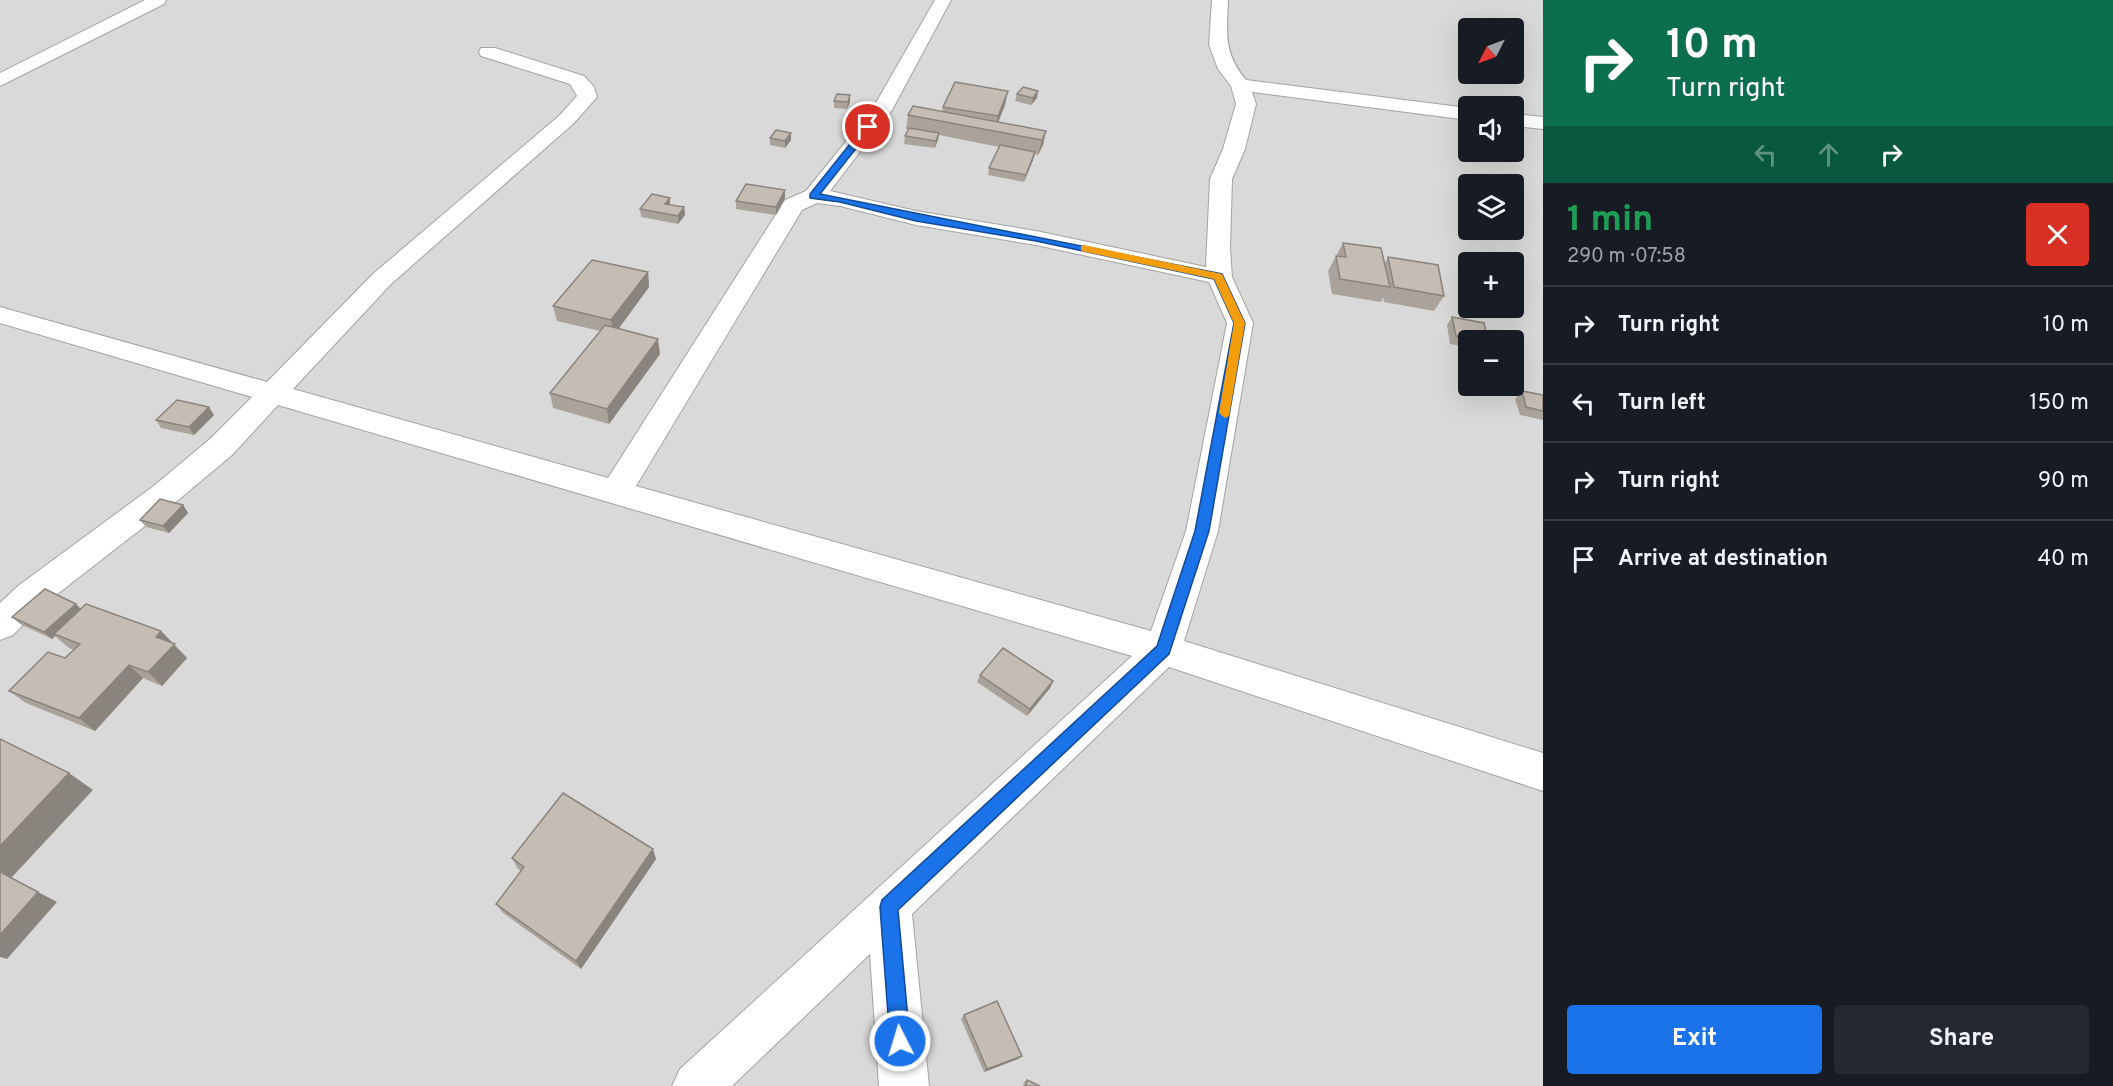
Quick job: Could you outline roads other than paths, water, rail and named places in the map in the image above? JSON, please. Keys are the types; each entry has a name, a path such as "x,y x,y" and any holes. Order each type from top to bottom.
{"street":[{"path":"0,80 158,0"},
{"path":"616,492 793,206 813,196 882,110 943,0"},
{"path":"697,1086 1164,650 1202,531 1240,323 1219,277 1221,179 1234,149 1246,104 1240,85 1227,69 1218,45 1220,0"},
{"path":"0,625 30,596 166,493 221,447 382,279 567,119 587,97 584,87 577,80 488,52"},
{"path":"1240,85 1458,113"},
{"path":"1524,121 1543,123"},
{"path":"813,196 840,199 916,218 1036,238 1219,277"},
{"path":"0,315 1164,650 1543,772"},
{"path":"889,907 904,1086"}]}
